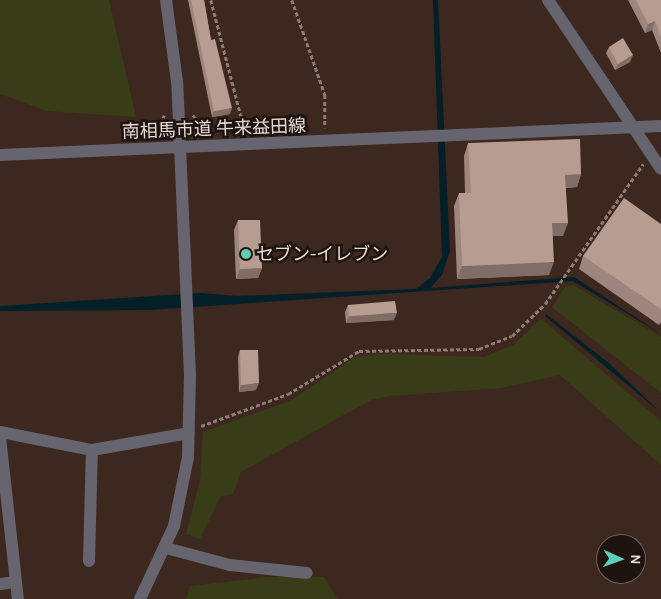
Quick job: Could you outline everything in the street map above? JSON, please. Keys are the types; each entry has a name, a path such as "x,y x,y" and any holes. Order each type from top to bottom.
{"street":[{"path":"140,599 166,548 185,486 189,434 176,59 166,0"},
{"path":"548,0 661,169"},
{"path":"633,127 661,126"},
{"name":"南相馬市道 牛来益田線","path":"0,155 633,127"},
{"path":"0,432 92,450 189,434"},
{"path":"0,437 5,523 18,599"},
{"path":"89,561 92,450"},
{"path":"166,548 230,565 307,573"},
{"path":"0,584 16,582"}],"path":[{"path":"211,0 249,145"},
{"path":"292,0 325,95 325,142"},
{"path":"189,434 288,394 359,351 464,350 497,344 532,321 650,152"}],"green space":[{"path":"0,0 109,0 136,117 47,111 0,94"},
{"path":"573,285 661,337 661,393 552,307 565,287"},
{"path":"541,319 661,421 661,465 560,375 501,388 389,396 371,400 241,472 233,494 221,496 200,539 186,534 200,480 203,432 290,401 355,357 377,354 484,357 513,345"},
{"path":"268,577 324,577 337,599 186,599 190,586"}],"water":[{"path":"433,0 438,0 450,251 442,275 430,288 574,277 661,334 573,281 150,310 0,311 0,306 201,293 237,296 416,289 430,278 442,257"},
{"path":"546,314 610,364 661,413 545,316"}],"building":[{"path":"191,0 204,0 211,40 215,39 232,108 214,111"},
{"path":"636,0 661,0 661,37 655,21 648,24"},
{"path":"623,38 633,55 618,64 609,47"},
{"path":"580,139 581,174 565,175 568,223 552,223 554,262 462,266 459,193 471,193 468,143"},
{"path":"624,198 661,224 661,309 583,256"},
{"name":"セブン-イレブン","path":"238,220 260,220 262,268 240,269"},
{"path":"395,301 397,313 349,316 348,305"},
{"path":"240,350 258,350 259,383 241,385"}],"place":[{"name":"セブン-イレブン","path":"246,254"}]}
